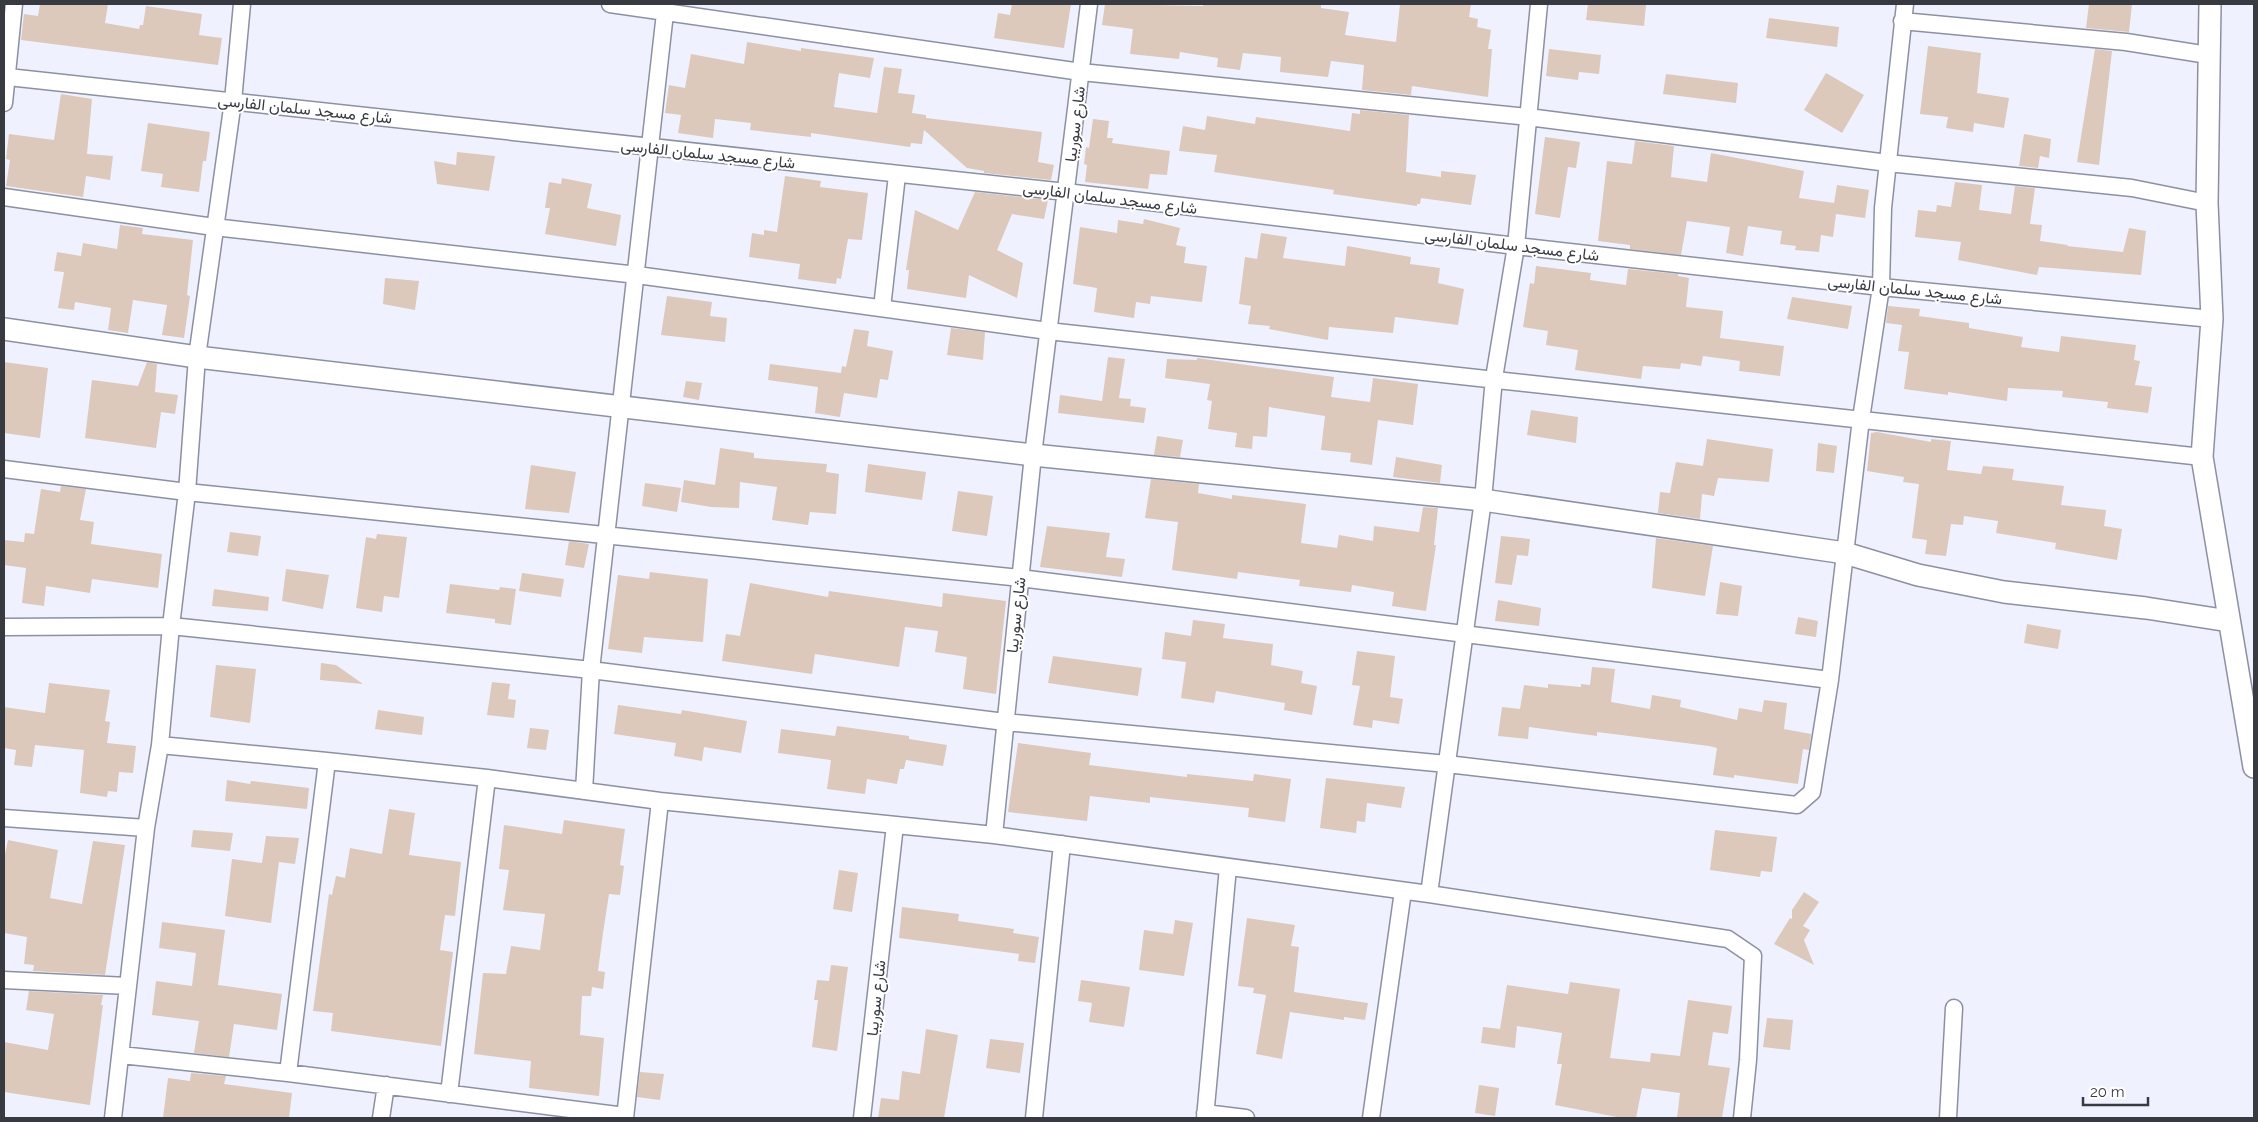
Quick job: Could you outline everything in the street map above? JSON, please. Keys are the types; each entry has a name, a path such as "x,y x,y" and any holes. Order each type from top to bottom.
{"street":[{"path":"4,103 14,4"},
{"path":"113,1118 146,828 160,745 171,626 187,492 197,357 233,101 242,4"},
{"path":"610,4 666,7 1082,72 1528,117 1888,162 2132,188 2208,203"},
{"name":"شارع سوريبا","path":"994,834 1033,454 1089,4"},
{"path":"1429,894 1483,500 1494,378 1516,246 1539,4"},
{"path":"4,628 171,626 591,670 1005,722 1447,764 1797,805 1812,792 1830,680 1861,419 1881,287 1883,208 1905,4"},
{"path":"2210,4 2208,203 2212,319 2202,457 2211,515 2224,574 2228,621 2254,767"},
{"path":"584,791 591,670 608,537 666,7"},
{"path":"1902,21 2126,42 2208,55"},
{"name":"شارع مسجد سلمان الفارسى","path":"8,77 1066,192 1516,246 1881,287 2212,319"},
{"path":"882,308 897,175"},
{"path":"4,197 214,228 637,274 1048,330 2202,457"},
{"path":"4,329 197,357 622,407 1033,454 1483,500 1845,553 1918,575 1957,584 2228,621"},
{"path":"4,470 187,492 608,537 688,543 1020,578 1466,632 1830,680"},
{"path":"160,745 487,778 660,801 994,834 1429,894 1713,936 1737,943 1754,956 1748,1060 1742,1118"},
{"path":"288,1073 327,761"},
{"path":"449,1094 487,778"},
{"path":"121,1055 288,1073 625,1117 660,801"},
{"path":"4,818 146,828"},
{"name":"شارع سوريبا","path":"862,1118 894,824"},
{"path":"1034,1118 1062,844"},
{"path":"1228,867 1205,1116 1246,1118"},
{"path":"1370,1118 1402,891"},
{"path":"4,980 128,986"},
{"path":"1948,1118 1954,1008"},
{"path":"381,1118 386,1086"}],"building":[{"path":"40,4 108,4 105,23 139,29 140,25 143,25 146,6 202,14 199,35 222,38 218,65 21,40 24,14 38,16"},
{"path":"1012,4 1071,4 1064,48 994,38 998,13 1010,15"},
{"path":"1105,4 1203,6 1203,4 1321,4 1321,8 1349,12 1345,35 1396,42 1400,4 1471,4 1469,17 1478,19 1477,27 1491,30 1488,49 1492,49 1488,97 1412,86 1411,95 1362,90 1364,65 1331,61 1328,77 1280,72 1281,57 1243,53 1240,70 1217,67 1218,58 1180,52 1179,59 1130,54 1133,29 1102,25"},
{"path":"1588,4 1646,5 1644,26 1586,20"},
{"path":"2089,4 2132,4 2129,32 2086,28"},
{"path":"1769,18 1839,27 1837,47 1766,38"},
{"path":"747,42 801,51 801,48 874,58 870,78 839,73 834,107 877,113 884,67 902,69 898,93 915,95 912,113 926,115 926,118 1042,132 1038,162 1054,165 1051,180 984,173 984,171 967,168 924,130 922,144 911,143 910,147 811,133 811,137 750,130 751,123 715,119 713,138 678,133 681,115 665,113 669,85 685,88 691,54 744,64"},
{"path":"1928,46 1981,53 1977,93 2009,98 2004,128 1974,123 1973,132 1946,128 1948,117 1920,114"},
{"path":"1549,49 1601,55 1599,74 1579,72 1578,80 1546,76"},
{"path":"2095,49 2112,51 2099,165 2077,162"},
{"path":"1826,73 1864,95 1842,133 1804,110"},
{"path":"1666,74 1738,83 1736,103 1663,94"},
{"path":"61,94 92,99 87,154 113,156 110,180 86,176 83,197 6,186 10,160 6,159 9,134 54,140"},
{"path":"1360,110 1409,115 1406,172 1441,177 1441,171 1476,175 1471,205 1421,198 1420,204 1417,204 1417,206 1333,194 1334,190 1214,172 1217,155 1179,151 1183,126 1205,130 1207,116 1255,124 1256,117 1350,131 1352,113 1360,114"},
{"path":"1093,119 1109,121 1107,138 1113,138 1112,143 1170,151 1167,175 1150,174 1148,189 1085,182 1087,165 1084,164 1086,147 1089,148"},
{"path":"148,123 210,132 206,161 203,161 199,192 161,187 163,174 141,171"},
{"path":"2024,134 2051,139 2049,158 2040,156 2038,168 2019,166"},
{"path":"1545,137 1580,142 1576,168 1568,167 1560,218 1535,214"},
{"path":"1635,141 1674,146 1671,177 1707,182 1711,153 1804,171 1799,198 1834,203 1837,185 1869,190 1865,218 1836,214 1833,237 1821,235 1819,252 1795,250 1796,246 1780,244 1782,231 1748,226 1743,256 1726,253 1730,227 1687,221 1681,255 1630,249 1630,245 1598,241 1607,161 1632,164"},
{"path":"457,152 495,156 489,191 437,184 434,161 456,165"},
{"path":"785,176 821,181 820,187 868,193 862,240 848,239 841,279 837,278 836,284 798,279 800,264 749,257 752,233 764,235 764,230 777,232"},
{"path":"562,178 592,184 587,208 621,215 616,246 545,234 550,208 545,208 549,182 561,184"},
{"path":"1955,182 1982,185 1979,210 2011,214 2015,186 2035,188 2030,224 2042,225 2040,241 2123,252 2129,228 2146,231 2141,275 2039,267 2037,275 1958,260 1961,242 1915,237 1918,210 1936,212 1937,205 1951,207"},
{"path":"975,192 1048,200 1044,219 1012,214 997,250 1023,263 1017,298 969,275 966,298 907,289 909,270 906,270 915,210 958,230"},
{"path":"1144,219 1180,228 1176,245 1186,247 1184,263 1207,266 1202,302 1151,296 1150,304 1136,302 1134,318 1094,312 1097,288 1073,284 1080,227 1117,233 1118,220 1143,224"},
{"path":"120,225 143,228 142,234 193,240 187,295 190,296 184,338 162,335 167,305 133,300 128,333 108,330 111,308 75,302 74,310 58,308 64,272 54,271 57,252 81,256 83,243 117,249"},
{"path":"1261,233 1287,237 1283,258 1345,266 1347,246 1411,257 1410,264 1440,268 1438,283 1464,289 1458,325 1395,317 1393,333 1329,327 1328,340 1269,329 1270,326 1248,324 1251,306 1239,304 1245,257 1257,259"},
{"path":"1536,266 1591,273 1590,280 1626,285 1628,269 1678,274 1678,276 1689,278 1686,307 1723,311 1720,338 1784,346 1780,376 1739,371 1740,361 1703,356 1701,366 1681,363 1680,369 1643,366 1641,379 1575,370 1578,350 1546,345 1548,331 1523,327 1530,283 1534,284"},
{"path":"385,278 419,281 415,310 383,304"},
{"path":"667,296 712,302 710,316 727,318 725,342 661,335"},
{"path":"1792,297 1852,306 1848,329 1787,319"},
{"path":"1888,306 1920,309 1919,316 1969,323 1969,328 2023,337 2021,347 2059,352 2061,336 2136,345 2134,360 2140,361 2135,385 2152,387 2148,413 2107,408 2108,402 2062,397 2063,391 2008,388 2007,401 1948,392 1948,395 1904,389 1909,352 1898,351 1902,325 1886,323"},
{"path":"951,328 985,332 983,360 947,355"},
{"path":"854,329 869,331 867,346 893,351 888,380 880,379 877,398 844,393 840,417 815,413 818,387 768,380 770,364 841,373 842,366 846,367"},
{"path":"1108,357 1125,359 1119,398 1131,399 1130,406 1146,408 1144,423 1058,413 1060,395 1102,401"},
{"path":"1197,358 1334,377 1331,397 1370,402 1373,378 1418,384 1413,425 1378,420 1372,465 1350,462 1351,453 1321,450 1325,416 1269,407 1267,437 1253,436 1252,449 1235,447 1237,433 1208,429 1212,401 1207,400 1210,384 1165,378 1167,359 1197,360"},
{"path":"4,362 48,368 40,438 4,433"},
{"path":"147,362 157,364 155,392 178,395 175,414 161,412 156,448 85,438 92,380 138,386"},
{"path":"686,381 702,383 699,400 683,397"},
{"path":"1531,410 1578,417 1576,443 1527,435"},
{"path":"1877,432 1931,442 1931,439 1951,441 1947,470 1981,474 1983,466 2014,469 2012,480 2064,486 2061,505 2106,510 2104,526 2122,529 2117,560 2055,549 2056,543 1996,533 1998,521 1964,516 1963,525 1951,524 1946,556 1925,554 1927,540 1912,538 1919,484 1903,482 1904,477 1867,471 1871,433"},
{"path":"1157,436 1183,440 1180,457 1154,455"},
{"path":"1707,439 1773,449 1769,482 1718,478 1714,496 1702,494 1700,519 1658,513 1660,492 1670,493 1676,462 1703,466"},
{"path":"1818,443 1837,446 1834,473 1816,471"},
{"path":"720,448 754,453 754,458 827,464 826,472 839,474 836,514 810,512 808,525 772,520 777,487 740,482 739,508 711,507 681,502 684,480 715,485"},
{"path":"1396,457 1442,465 1440,483 1393,477"},
{"path":"868,464 926,472 922,500 865,492"},
{"path":"531,465 576,472 569,513 525,509"},
{"path":"1151,479 1199,484 1198,493 1232,499 1232,495 1306,504 1301,543 1337,548 1339,535 1373,541 1374,526 1419,532 1423,507 1438,508 1434,545 1436,545 1426,611 1392,606 1394,592 1352,585 1351,592 1299,586 1300,580 1238,572 1237,579 1172,570 1178,522 1145,518"},
{"path":"645,483 681,488 677,512 642,506"},
{"path":"61,486 86,489 80,520 94,522 91,544 162,554 158,588 92,579 90,593 46,586 44,606 22,603 26,568 4,565 4,540 24,542 25,533 34,534 41,489 60,492"},
{"path":"958,491 993,496 987,536 952,531"},
{"path":"1047,526 1110,533 1106,557 1125,559 1122,577 1040,567"},
{"path":"230,532 261,536 258,556 227,552"},
{"path":"377,534 407,537 399,598 384,596 382,612 356,608 366,537 376,539"},
{"path":"1501,536 1530,539 1528,556 1517,555 1512,585 1495,583"},
{"path":"1656,538 1713,546 1705,596 1652,588"},
{"path":"569,541 589,544 584,568 565,565"},
{"path":"286,569 329,575 323,609 282,601"},
{"path":"650,572 708,579 703,642 644,637 642,653 608,649 618,575 649,579"},
{"path":"522,573 564,579 561,597 519,591"},
{"path":"1720,582 1742,586 1738,616 1716,614"},
{"path":"750,583 828,597 829,591 942,607 943,593 1006,601 996,694 963,689 967,657 935,652 938,631 905,627 899,667 815,654 812,674 722,661 726,634 740,636"},
{"path":"450,584 499,590 500,587 516,589 511,625 495,623 495,619 446,613"},
{"path":"214,589 269,597 268,611 212,606"},
{"path":"1498,600 1541,608 1539,626 1495,621"},
{"path":"1798,617 1818,621 1816,637 1795,634"},
{"path":"1193,620 1225,624 1223,638 1273,644 1271,665 1303,671 1301,683 1317,686 1312,715 1284,710 1285,703 1216,691 1214,703 1181,698 1186,662 1162,659 1165,632 1191,636"},
{"path":"2027,624 2061,630 2058,649 2024,643"},
{"path":"1357,651 1395,656 1390,697 1403,699 1399,724 1373,720 1372,728 1353,725 1360,686 1352,685"},
{"path":"1053,656 1142,668 1138,696 1048,683"},
{"path":"321,663 336,665 363,684 320,680"},
{"path":"216,665 256,669 250,723 210,717"},
{"path":"1592,667 1615,669 1611,702 1650,709 1652,695 1681,700 1680,707 1737,720 1739,708 1762,712 1764,700 1787,703 1784,729 1811,734 1809,750 1803,749 1798,784 1734,775 1734,778 1713,775 1717,748 1709,746 1597,732 1597,736 1529,727 1528,739 1498,736 1502,707 1520,709 1524,685 1548,688 1548,684 1581,687 1581,684 1590,685"},
{"path":"492,682 510,684 508,699 516,700 514,718 487,715"},
{"path":"49,683 110,690 105,721 110,722 107,743 136,746 133,773 119,772 117,792 108,791 107,797 80,793 84,750 35,745 32,767 14,765 16,750 4,748 4,707 45,713"},
{"path":"618,705 681,714 682,710 747,721 741,753 704,747 702,761 674,756 676,743 614,734"},
{"path":"378,710 424,717 422,735 375,729"},
{"path":"837,726 909,736 909,739 947,745 943,766 906,760 904,769 900,769 897,784 867,779 865,794 827,789 831,760 778,753 781,729 835,736"},
{"path":"530,728 549,730 546,750 527,748"},
{"path":"1018,743 1091,753 1089,765 1187,777 1187,774 1253,781 1254,774 1291,779 1285,822 1248,817 1249,808 1150,797 1150,803 1090,796 1087,821 1008,812"},
{"path":"1326,778 1405,787 1401,808 1367,803 1365,822 1357,821 1356,833 1320,828"},
{"path":"227,780 250,784 251,781 309,788 307,809 225,801"},
{"path":"389,809 415,813 409,855 461,862 455,916 445,915 440,950 453,952 441,1046 331,1031 333,1013 313,1011 329,894 332,895 336,876 345,878 350,848 382,854"},
{"path":"564,820 625,829 620,865 624,866 620,895 609,894 603,933 598,971 605,972 603,989 592,987 591,996 582,996 580,1035 604,1038 599,1096 529,1088 531,1061 474,1054 483,973 506,974 511,946 540,950 545,914 503,910 509,870 499,869 504,825 562,834"},
{"path":"193,830 233,833 230,851 191,847"},
{"path":"1715,830 1777,837 1772,872 1761,871 1760,877 1710,870"},
{"path":"266,836 299,838 295,864 279,862 271,923 225,916 232,859 262,863"},
{"path":"8,840 58,850 50,898 82,904 93,841 125,845 105,975 33,971 34,965 24,964 27,937 4,933 4,859"},
{"path":"839,870 858,873 852,912 833,909"},
{"path":"1804,892 1819,902 1803,926 1810,930 1804,940 1814,965 1774,944 1790,918 1792,919 1792,910"},
{"path":"902,907 959,914 958,921 1014,929 1013,933 1039,937 1035,963 1018,961 1019,954 899,938"},
{"path":"1247,918 1295,925 1291,946 1299,947 1294,992 1368,1003 1365,1020 1344,1017 1344,1020 1290,1012 1282,1059 1256,1054 1266,995 1253,993 1254,988 1238,986"},
{"path":"1175,920 1193,923 1184,976 1139,970 1144,930 1173,934"},
{"path":"162,922 225,930 218,985 282,994 277,1030 234,1024 229,1057 194,1053 199,1021 152,1015 156,981 192,986 196,953 159,948"},
{"path":"831,965 848,967 837,1051 812,1047 818,1000 814,1000 817,980 829,981"},
{"path":"1081,980 1130,987 1124,1027 1089,1022 1092,1003 1078,1001"},
{"path":"1570,982 1620,989 1610,1058 1650,1062 1651,1053 1680,1056 1688,1000 1732,1006 1728,1034 1713,1032 1708,1065 1730,1068 1722,1118 1677,1118 1680,1093 1642,1088 1636,1118 1622,1118 1555,1105 1562,1064 1557,1064 1562,1033 1517,1026 1515,1048 1481,1043 1483,1027 1500,1029 1507,985 1568,994"},
{"path":"29,991 103,995 90,1105 4,1092 4,1042 48,1050 54,1014 26,1010"},
{"path":"1767,1018 1793,1020 1790,1050 1763,1047"},
{"path":"926,1029 958,1035 944,1118 878,1118 881,1098 899,1100 902,1071 920,1074"},
{"path":"990,1039 1024,1043 1020,1073 986,1068"},
{"path":"640,1072 664,1074 660,1100 637,1097"},
{"path":"191,1073 226,1076 224,1084 292,1093 289,1118 163,1118 168,1078 190,1081"},
{"path":"1479,1085 1499,1088 1495,1116 1475,1113"}]}
